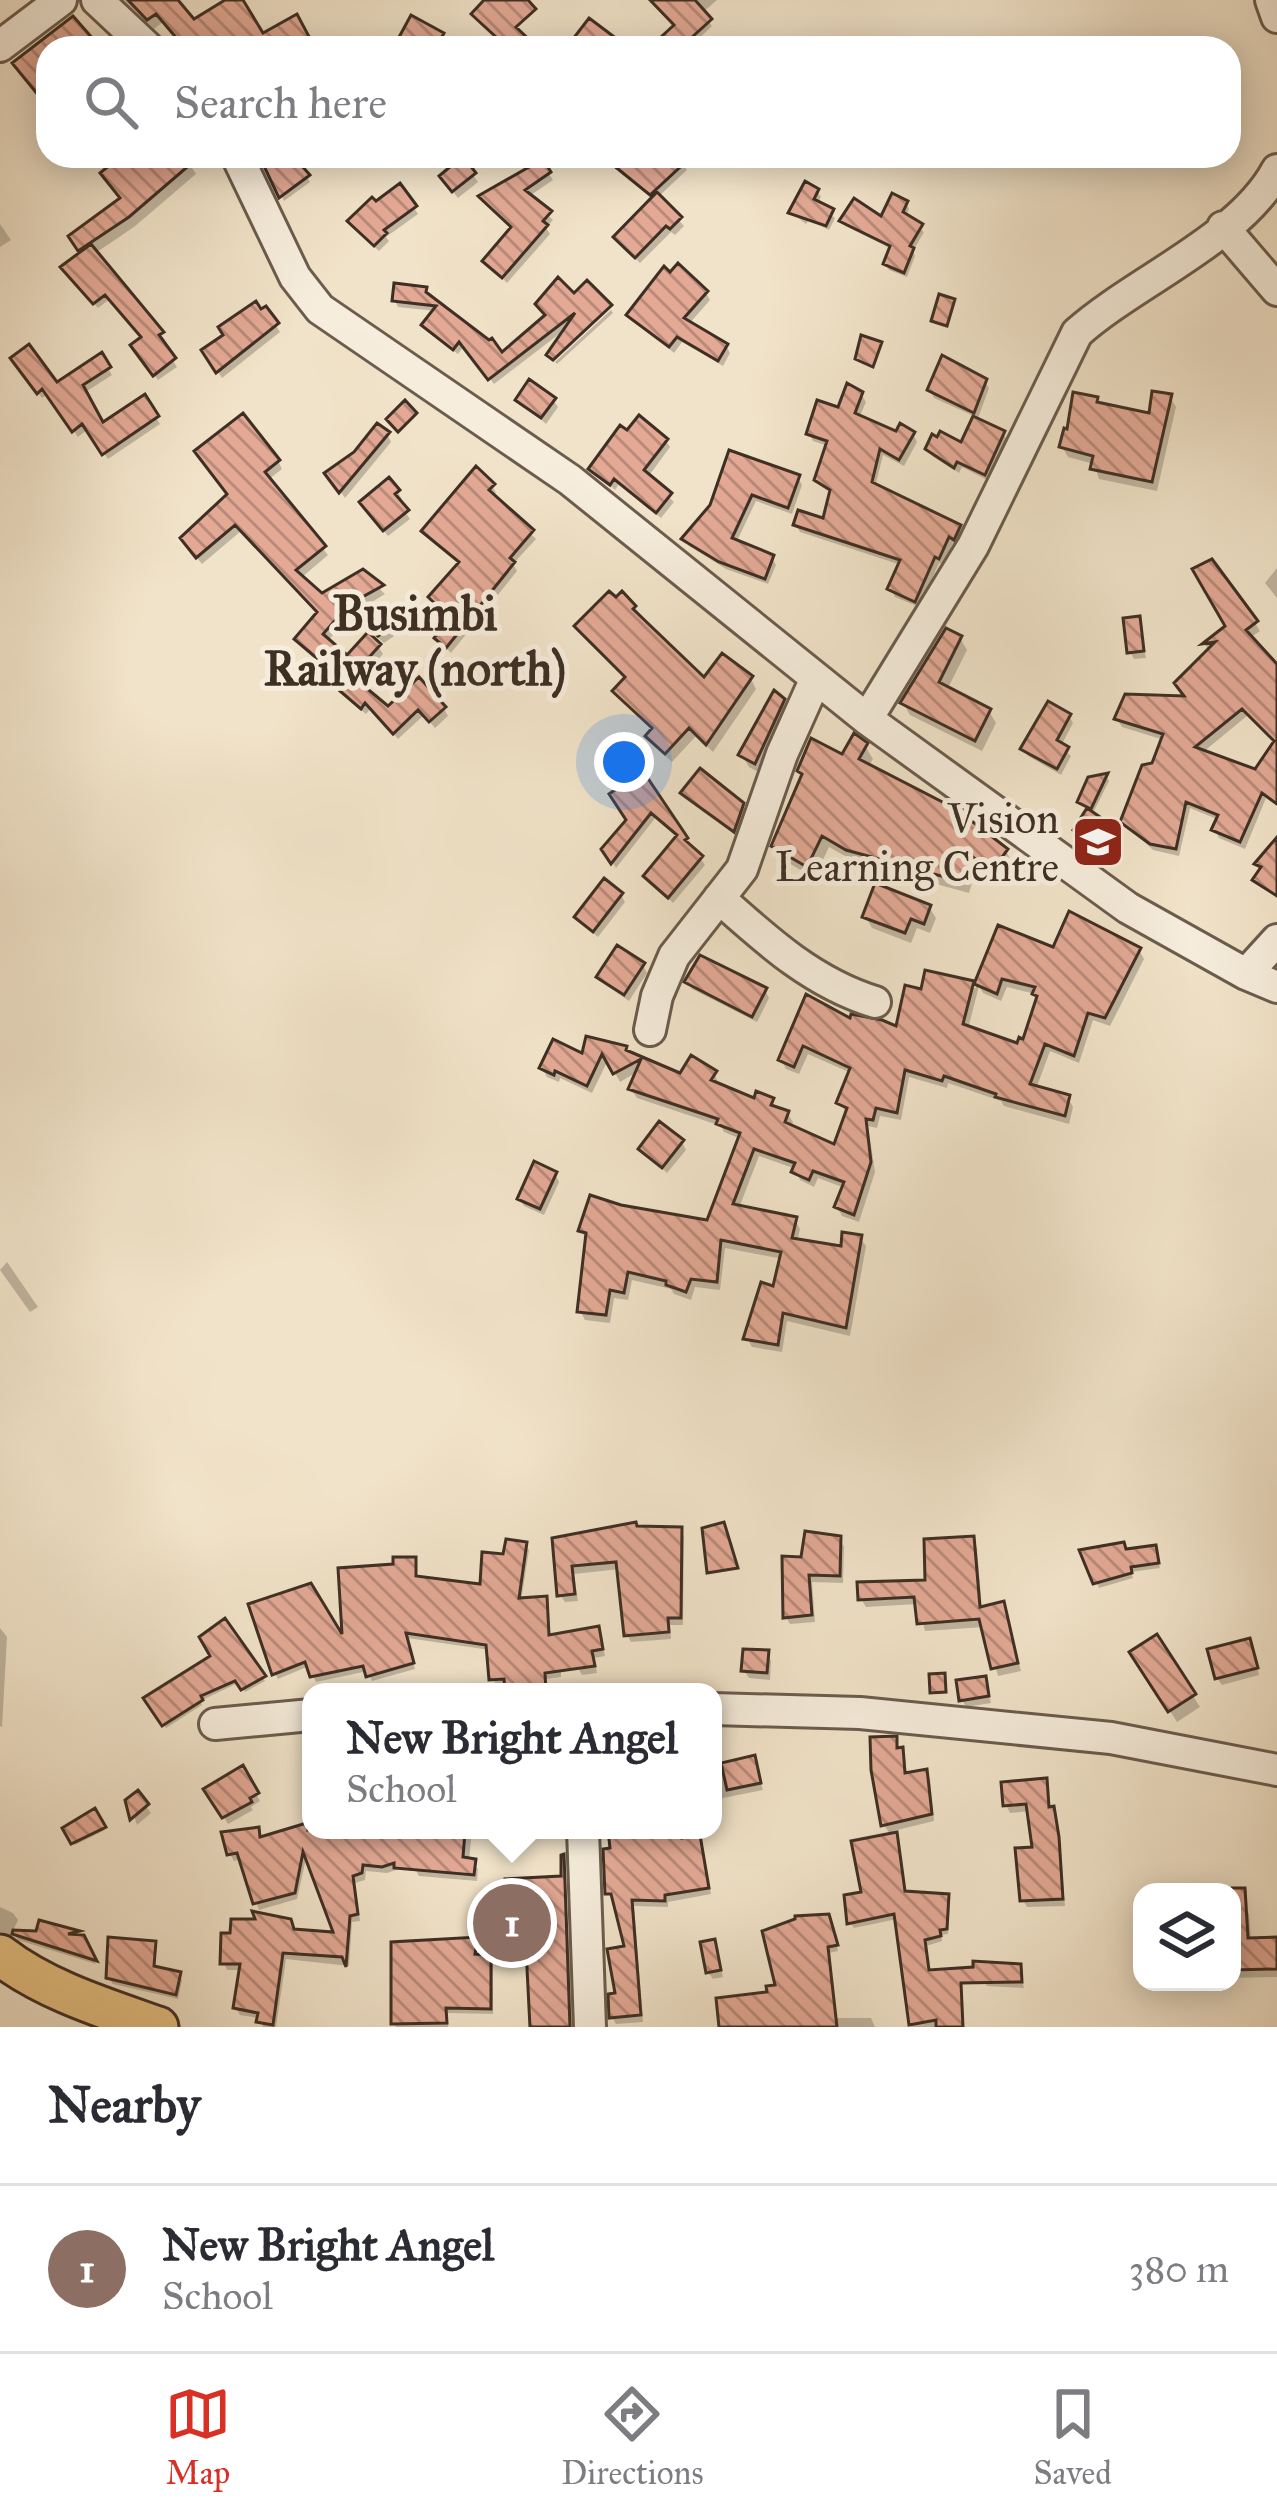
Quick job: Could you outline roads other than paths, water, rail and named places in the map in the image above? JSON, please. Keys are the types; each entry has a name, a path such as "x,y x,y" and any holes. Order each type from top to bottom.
{"main road":[{"path":"0,1955 21,1971 158,2027"}],"street":[{"path":"0,46 61,0"},
{"path":"97,0 135,36"},
{"path":"1271,0 1277,16"},
{"path":"242,168 295,277 320,309 570,480 868,719 1128,908 1277,987"},
{"path":"868,719 973,546 1077,333 1223,227 1253,202 1277,170"},
{"path":"1223,227 1277,290"},
{"path":"650,1030 657,996 674,956 742,869 782,754 816,678"},
{"path":"719,898 771,944 834,989 874,1002"},
{"path":"1246,974 1277,940"},
{"path":"722,1709 860,1713 1111,1738 1277,1770"},
{"path":"215,1724 302,1715"},
{"path":"583,1839 590,2027"}],"place":[{"name":"Vision Learning Centre","path":"1098,842"},
{"name":"New Bright Angel","path":"512,1923"}],"district":[{"name":"Busimbi Railway (north)","path":"415,640"}]}
